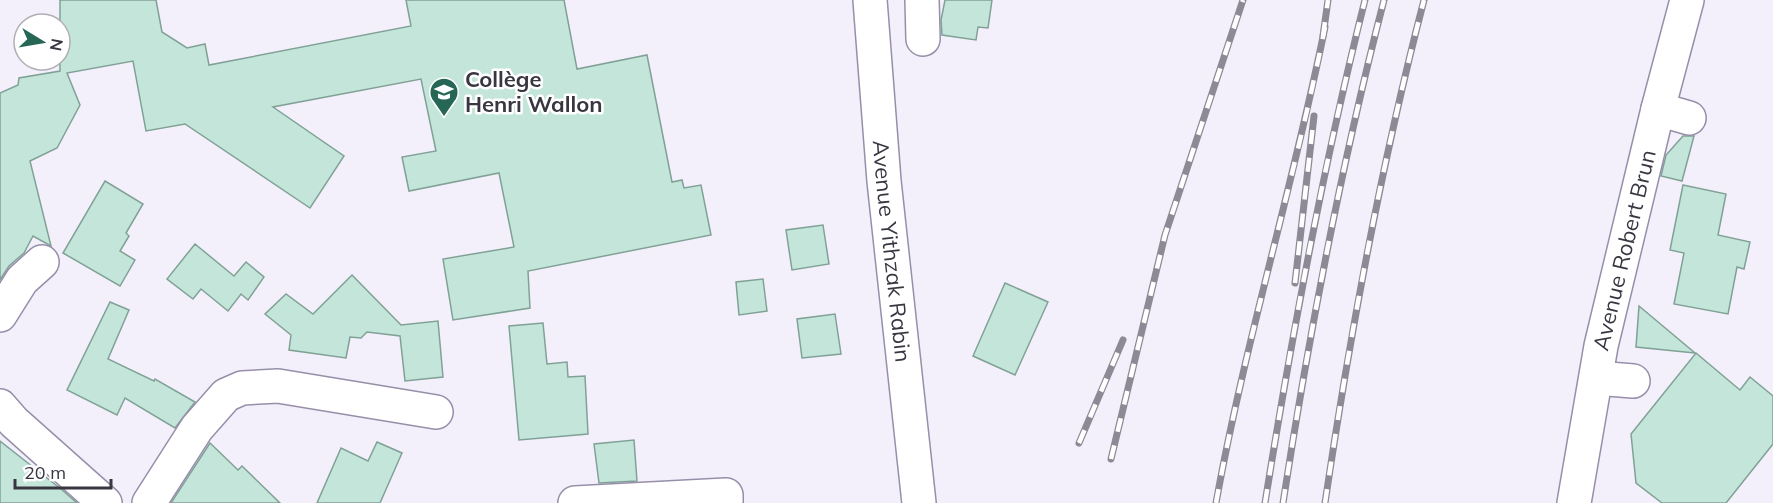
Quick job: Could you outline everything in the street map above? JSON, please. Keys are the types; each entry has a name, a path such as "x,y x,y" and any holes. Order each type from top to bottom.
{"street":[{"name":"Avenue Yithzak Rabin","path":"870,0 884,181 919,503"},
{"path":"922,0 923,39"},
{"name":"Avenue Robert Brun","path":"1574,503 1601,346 1658,109 1687,0"},
{"path":"1658,109 1689,118"},
{"path":"0,315 22,280 42,262"},
{"path":"1596,378 1632,381"},
{"path":"149,503 197,428 226,395 242,388 278,386 436,412"},
{"path":"5,417 105,503"},
{"path":"575,503 726,495 726,503"}],"building":[{"path":"60,0 156,0 162,32 187,48 205,44 209,65 411,26 406,0 564,0 577,69 647,55 672,182 682,180 684,188 701,185 711,235 528,271 530,308 453,320 443,259 514,247 499,173 409,191 402,157 436,151 421,79 273,107 344,156 310,208 185,124 146,131 133,61 67,73 80,105 57,148 30,161 51,246 33,236 24,253 9,266 0,280 0,93 18,85 19,78 54,72 72,72 72,12 60,12"},
{"path":"945,0 992,0 988,28 978,27 976,40 942,35 941,20"},
{"path":"1683,136 1694,136 1682,181 1661,176 1666,155"},
{"path":"105,181 143,204 126,233 129,236 120,251 135,260 120,286 63,253"},
{"path":"1683,185 1726,194 1718,235 1750,242 1744,269 1737,267 1728,314 1674,304 1684,253 1670,250"},
{"path":"823,225 829,264 792,270 786,230"},
{"path":"195,244 234,276 246,262 264,277 248,300 241,294 228,311 201,289 193,299 167,279"},
{"path":"352,275 401,325 438,321 443,377 405,381 400,336 367,332 361,338 350,337 346,358 289,350 291,335 265,314 286,294 313,314"},
{"path":"763,279 767,311 739,315 736,282"},
{"path":"1005,283 1048,302 1015,375 973,356"},
{"path":"110,302 129,310 108,359 154,381 155,379 195,402 175,428 125,398 117,415 67,390"},
{"path":"1639,306 1695,353 1636,347"},
{"path":"835,314 841,354 802,358 797,319"},
{"path":"543,323 547,364 567,362 568,377 585,376 588,434 519,440 509,326"},
{"path":"1696,353 1740,390 1750,377 1773,396 1773,444 1726,503 1662,503 1636,483 1631,434"},
{"path":"634,440 637,481 599,483 594,444"},
{"path":"0,441 61,489 77,503 0,503"},
{"path":"377,442 402,453 380,503 317,503 341,448 368,461"},
{"path":"210,443 238,470 242,466 280,503 171,503"}],"railway":[{"path":"1111,459 1165,235 1243,0"},
{"path":"1323,36 1328,0"},
{"path":"1265,503 1309,250 1335,125 1365,0"},
{"path":"1283,503 1327,250 1368,62 1384,0"},
{"path":"1325,503 1345,376 1380,187 1424,0"},
{"path":"1216,503 1241,383 1299,146 1325,27"},
{"path":"1295,283 1314,116"},
{"path":"1079,443 1123,340"}],"place":[{"name":"Collège Henri Wallon","path":"444,118"}]}
